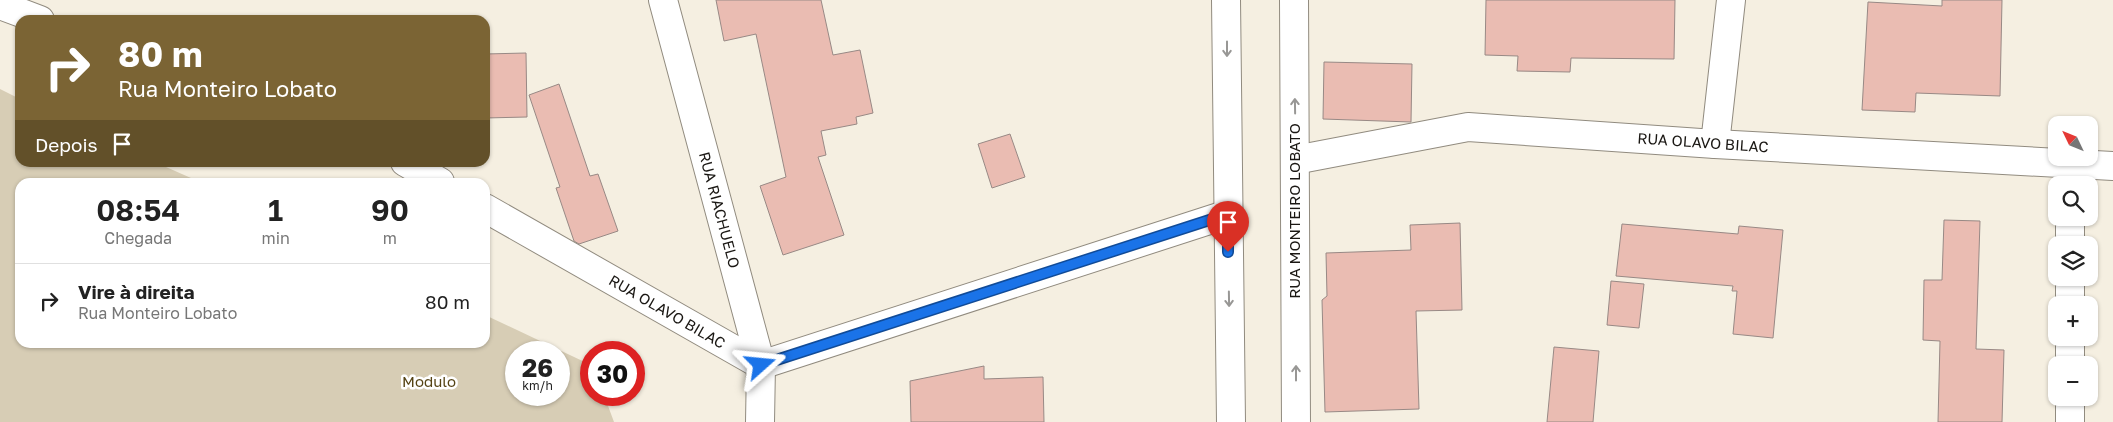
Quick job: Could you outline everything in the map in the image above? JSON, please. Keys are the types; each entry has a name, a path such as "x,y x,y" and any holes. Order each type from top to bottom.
{"street":[{"name":"RUA RIACHUELO","path":"663,0 761,365 760,422"},
{"path":"1226,0 1231,422"},
{"name":"RUA MONTEIRO LOBATO","path":"1294,0 1296,422"},
{"path":"1715,144 1731,0"},
{"path":"0,5 27,15"},
{"name":"RUA OLAVO BILAC","path":"1296,160 1468,127 1715,144 2070,174 2113,166"},
{"path":"414,167 433,178"},
{"name":"RUA OLAVO BILAC","path":"490,211 761,365"},
{"path":"761,365 1228,214"},
{"path":"2070,406 2070,422"}],"green space":[{"name":"Modulo","path":"0,89 15,96 15,167 166,167 191,178 15,178 15,348 490,348 490,317 540,341 505,341 505,406 570,406 570,355 580,360 580,406 608,406 614,422 0,422"}],"building":[{"path":"716,0 821,0 833,55 860,50 873,113 856,117 857,124 821,131 826,155 818,157 844,235 783,255 760,186 786,177 756,34 724,41"},
{"path":"1486,0 1675,0 1674,59 1571,58 1570,72 1517,71 1518,56 1485,55"},
{"path":"1942,0 2002,0 2000,96 1916,93 1915,112 1862,110 1868,2 1942,6"},
{"path":"526,53 527,117 490,118 490,54"},
{"path":"1324,62 1412,64 1411,122 1323,119"},
{"path":"559,84 590,176 598,174 618,231 579,244 574,241 556,188 560,187 529,95"},
{"path":"1010,134 1025,177 992,188 978,144"},
{"path":"1944,220 1980,221 1976,349 2004,350 2002,422 1938,422 1940,341 1923,340 1924,280 1942,280"},
{"path":"1460,223 1462,310 1416,311 1419,409 1325,412 1322,300 1327,296 1326,253 1411,250 1410,225"},
{"path":"1622,224 1738,234 1739,226 1783,230 1773,338 1733,334 1737,291 1732,291 1733,286 1616,276"},
{"path":"1611,281 1644,284 1639,328 1607,325"},
{"path":"1554,347 1599,351 1593,422 1547,422"},
{"path":"984,366 984,379 1043,377 1044,422 911,422 910,381"}],"route":[{"path":"761,365 1228,214 1228,252"}]}
